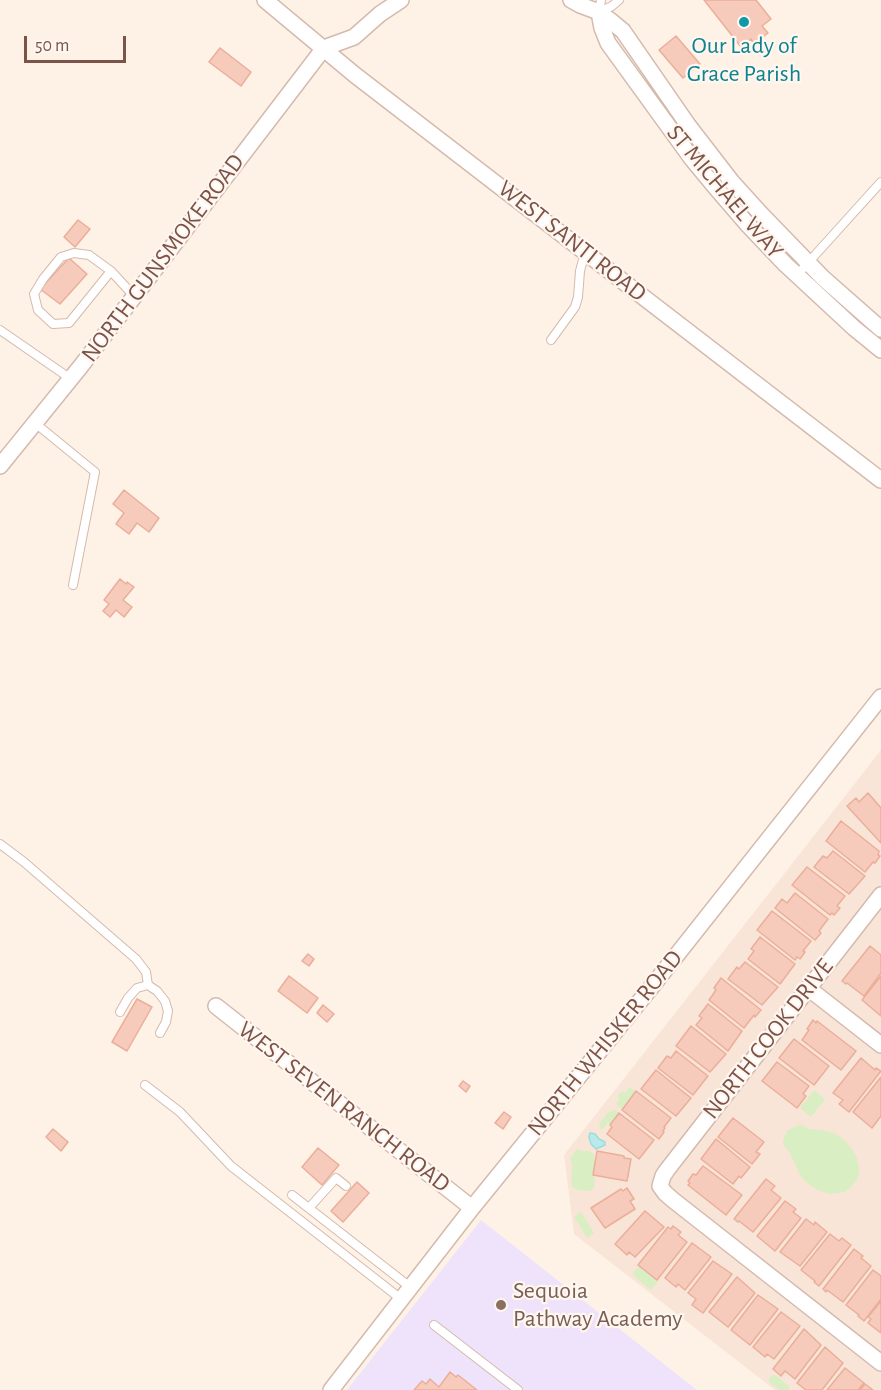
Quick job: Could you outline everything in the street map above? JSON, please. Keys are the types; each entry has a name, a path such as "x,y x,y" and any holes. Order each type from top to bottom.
{"street":[{"name":"WEST SANTI ROAD","path":"265,0 355,75 881,480"},
{"path":"324,48 354,37 380,14 401,0"},
{"name":"ST MICHAEL WAY","path":"571,0 580,5 600,6"},
{"name":"ST MICHAEL WAY","path":"600,6 611,21 623,31 695,135 732,182 809,263 881,329"},
{"name":"ST MICHAEL WAY","path":"600,6 602,28 608,43 692,159 748,225 797,275 881,350"},
{"name":"NORTH GUNSMOKE ROAD","path":"0,466 71,379 324,48"},
{"name":"NORTH WHISKER ROAD","path":"331,1390 472,1208 653,985 881,697"},
{"name":"NORTH COOK DRIVE","path":"881,895 667,1170 660,1186 673,1200 881,1363"},
{"path":"808,988 881,1045"},
{"name":"WEST SEVEN RANCH ROAD","path":"216,1006 472,1208"}],"lane":[{"path":"600,6 612,6 619,0"},
{"path":"682,145 695,135"},
{"path":"797,275 881,182"},
{"path":"551,340 575,307 585,252"},
{"path":"111,271 69,323 53,324 38,310 34,294 43,279 61,257 74,253 89,255 111,271 134,296"},
{"path":"0,330 71,379"},
{"path":"35,423 95,472 73,585"},
{"path":"0,844 136,959 146,972 148,985 165,1001 168,1011 166,1022 160,1033"},
{"path":"120,1012 137,988 148,985"},
{"path":"146,1085 180,1112 231,1166 405,1293"},
{"path":"309,1208 336,1178 346,1186"},
{"path":"292,1195 405,1293"},
{"path":"434,1324 518,1390"}],"shaded area":[{"path":"881,750 881,1390 775,1390 574,1234 564,1155"},
{"name":"Sequoia Pathway Academy","path":"481,1220 697,1390 347,1390"}],"green space":[{"path":"630,1087 636,1092 622,1109 616,1104 620,1099 617,1096 622,1091 625,1093"},
{"path":"814,1090 825,1099 811,1117 800,1108"},
{"path":"614,1109 619,1113 611,1124 608,1123 602,1130 599,1128 599,1124 609,1111 612,1112"},
{"path":"799,1125 836,1134 852,1149 859,1168 858,1179 845,1192 829,1194 811,1186 803,1179 783,1144 788,1130"},
{"path":"577,1149 590,1151 594,1155 595,1185 590,1191 572,1187 570,1158"},
{"path":"581,1212 594,1233 587,1238 574,1217"},
{"path":"639,1266 659,1280 651,1290 632,1274"},
{"path":"772,1375 789,1386 789,1390 779,1390 769,1382"}],"water":[{"path":"590,1133 605,1142 605,1145 596,1149 591,1144"}],"building":[{"name":"Our Lady of Grace Parish","path":"704,0 756,0 771,19 762,26 768,33 754,44 751,39 741,47"},
{"path":"676,36 700,64 683,78 659,50"},
{"path":"220,48 251,72 241,86 209,62"},
{"path":"78,220 90,229 75,247 64,237"},
{"path":"69,258 87,274 60,304 40,289"},
{"path":"124,490 159,518 149,532 137,523 129,534 116,524 124,513 113,504"},
{"path":"120,579 134,587 123,600 132,607 124,617 116,610 110,617 103,611 109,604 104,600"},
{"path":"868,793 881,808 881,843 847,806 856,798 859,802"},
{"path":"841,821 879,851 880,856 865,872 826,841"},
{"path":"833,851 865,876 849,894 814,867 823,856 827,858"},
{"path":"807,867 845,896 837,906 840,908 834,915 832,913 830,915 792,885"},
{"path":"795,893 828,919 815,940 775,908 782,899 787,903"},
{"path":"772,911 811,941 800,959 797,957 795,960 757,930"},
{"path":"760,937 795,964 780,984 748,959 754,951 751,949"},
{"path":"870,946 881,955 881,973 864,996 842,981"},
{"path":"308,954 314,959 309,966 302,961"},
{"path":"745,962 778,987 762,1005 728,979 737,967 739,969"},
{"path":"289,976 318,998 307,1013 278,991"},
{"path":"881,976 881,1016 862,1000"},
{"path":"721,978 761,1010 744,1028 709,1000"},
{"path":"137,999 152,1007 127,1051 112,1042"},
{"path":"708,1004 742,1031 728,1051 696,1025 702,1018 699,1016"},
{"path":"323,1005 334,1014 327,1022 317,1013"},
{"path":"813,1020 856,1051 841,1070 802,1040"},
{"path":"691,1026 726,1054 710,1072 676,1046"},
{"path":"794,1039 829,1066 814,1085 779,1058"},
{"path":"676,1051 708,1076 693,1095 658,1068 667,1056 671,1058"},
{"path":"861,1058 875,1070 876,1068 881,1071 849,1112 839,1104 843,1100 833,1093"},
{"path":"777,1062 809,1086 803,1094 806,1096 797,1108 762,1081"},
{"path":"656,1070 691,1098 676,1116 641,1089"},
{"path":"881,1077 881,1116 872,1128 853,1112"},
{"path":"463,1081 470,1086 466,1092 459,1086"},
{"path":"636,1091 671,1118 659,1139 622,1110"},
{"path":"504,1112 511,1117 503,1129 495,1123"},
{"path":"619,1113 654,1140 639,1159 607,1134 612,1127 610,1125"},
{"path":"733,1118 764,1142 756,1152 760,1154 752,1164 718,1137"},
{"path":"53,1129 68,1142 61,1151 46,1137"},
{"path":"716,1139 750,1167 733,1184 701,1159"},
{"path":"318,1148 339,1165 322,1185 302,1167"},
{"path":"597,1151 631,1159 627,1181 593,1175"},
{"path":"703,1166 742,1195 726,1215 688,1185 693,1174 696,1175"},
{"path":"766,1179 775,1186 771,1190 781,1198 753,1232 734,1219"},
{"path":"357,1182 369,1193 343,1222 331,1211"},
{"path":"627,1188 634,1199 630,1201 635,1209 605,1228 591,1208 621,1189 623,1191"},
{"path":"785,1201 796,1209 793,1212 801,1218 775,1251 757,1236"},
{"path":"645,1211 664,1227 635,1257 629,1252 627,1255 615,1244"},
{"path":"806,1219 814,1225 815,1222 827,1232 800,1266 780,1252"},
{"path":"673,1226 681,1232 678,1235 687,1242 657,1280 638,1265 668,1227 671,1229"},
{"path":"830,1234 839,1241 842,1238 851,1245 819,1286 801,1270"},
{"path":"692,1243 711,1257 685,1290 678,1284 676,1287 665,1278"},
{"path":"854,1249 871,1266 843,1302 823,1289"},
{"path":"713,1261 732,1274 703,1313 692,1305 696,1299 688,1293"},
{"path":"873,1270 881,1276 881,1299 864,1321 846,1305"},
{"path":"737,1277 755,1293 728,1327 709,1312"},
{"path":"758,1295 778,1309 750,1345 731,1330"},
{"path":"881,1301 881,1333 868,1323 871,1319 868,1317"},
{"path":"781,1312 800,1326 774,1359 767,1354 765,1357 753,1347"},
{"path":"804,1329 821,1345 795,1379 785,1371 781,1376 773,1369"},
{"path":"825,1347 843,1363 822,1390 806,1390 797,1383"},
{"path":"845,1368 864,1383 858,1390 827,1390"},
{"path":"450,1372 456,1377 458,1375 477,1390 414,1390 422,1381 426,1384 430,1379 439,1387"},
{"path":"865,1384 873,1390 860,1390"}],"place":[{"name":"Our Lady of Grace Parish","path":"744,22"},
{"name":"Sequoia Pathway Academy","path":"501,1305"}]}
